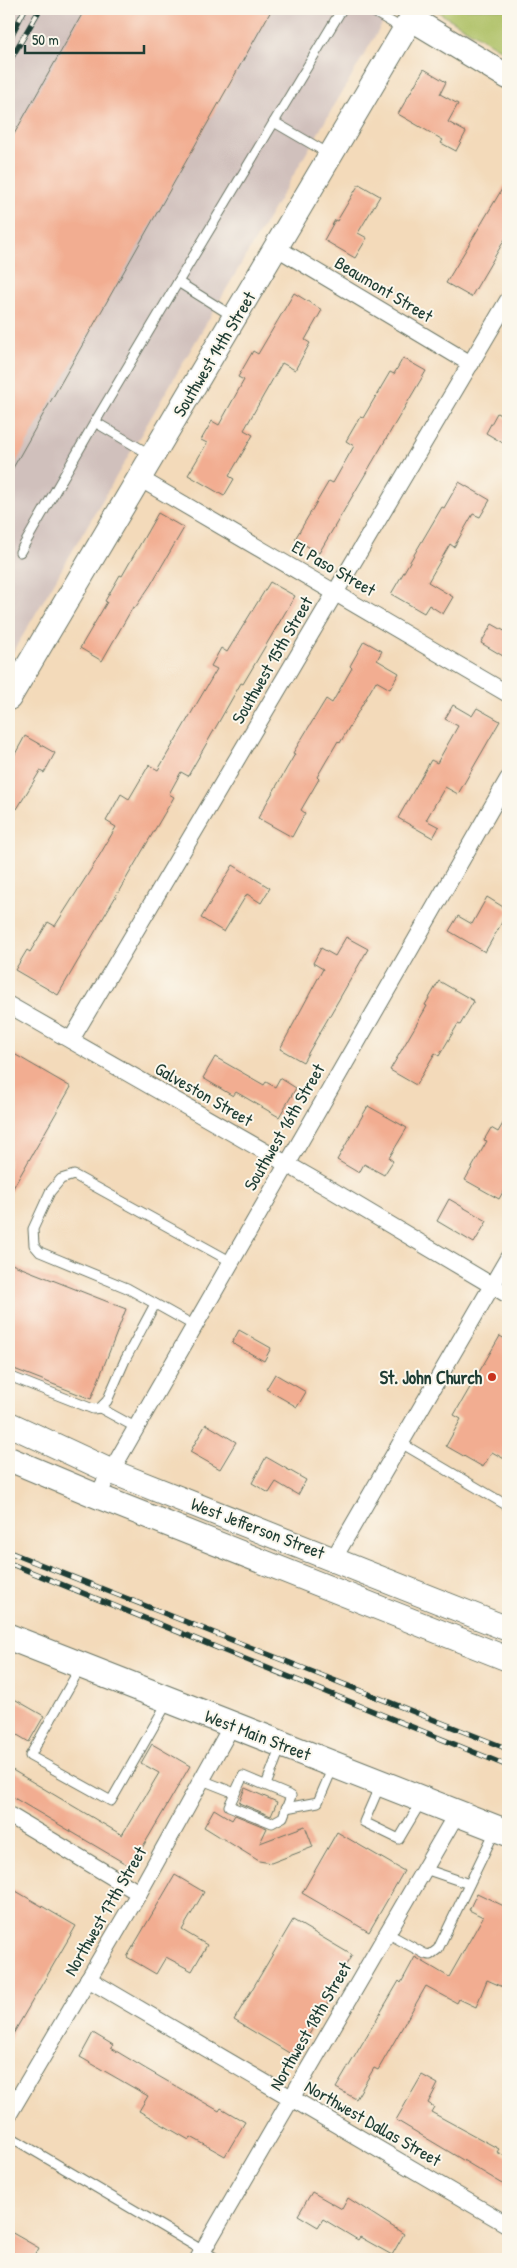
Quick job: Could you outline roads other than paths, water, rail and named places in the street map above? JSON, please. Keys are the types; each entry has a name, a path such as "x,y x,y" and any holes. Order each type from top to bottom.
{"main road":[{"path":"411,19 508,77"},
{"name":"Southwest 14th Street","path":"9,698 332,156 411,19"},
{"name":"West Jefferson Street","path":"9,1424 110,1471 334,1558 508,1629"},
{"name":"West Jefferson Street","path":"9,1459 97,1496 508,1659"},
{"name":"West Main Street","path":"9,1637 502,1831"}],"street":[{"name":"Beaumont Street","path":"277,248 471,364"},
{"name":"Southwest 15th Street","path":"71,1040 508,300"},
{"name":"El Paso Street","path":"140,478 508,694"},
{"name":"Southwest 16th Street","path":"97,1496 193,1325 508,779"},
{"name":"Galveston Street","path":"9,1005 286,1164 508,1295"},
{"path":"334,1558 508,1258"},
{"name":"Northwest 17th Street","path":"9,2114 138,1893 232,1725"},
{"name":"Northwest 18th Street","path":"206,2256 291,2098 457,1813"},
{"path":"9,1815 138,1893"},
{"name":"Northwest Dallas Street","path":"88,1979 508,2225"}],"lane":[{"path":"20,552 178,282 342,9"},
{"path":"370,9 411,19"},
{"path":"274,122 332,156"},
{"path":"178,282 236,318"},
{"path":"95,422 153,456"},
{"path":"193,1325 127,1288 40,1252 34,1245 33,1229 50,1192 61,1179 74,1175 230,1261"},
{"path":"100,1408 107,1401 125,1360 155,1304"},
{"path":"9,1376 93,1409 100,1408 135,1427"},
{"path":"401,1444 508,1506"},
{"path":"82,1666 30,1756 111,1801 169,1700"},
{"path":"266,1785 282,1744"},
{"path":"286,1808 318,1802 334,1765"},
{"path":"243,1776 266,1785 291,1796 283,1817 272,1823 229,1806 243,1776"},
{"path":"202,1780 235,1793"},
{"path":"381,1783 364,1822 399,1839 422,1799"},
{"path":"387,1933 425,1954 434,1953 438,1949 469,1884 502,1831"},
{"path":"425,1869 469,1884"},
{"path":"9,2136 206,2256"}],"railway":[{"path":"9,40 25,9"},
{"path":"9,62 40,9"},
{"path":"9,1552 508,1749"},
{"path":"9,1563 508,1766"}],"place":[{"name":"St. John Church","path":"492,1377"}]}
